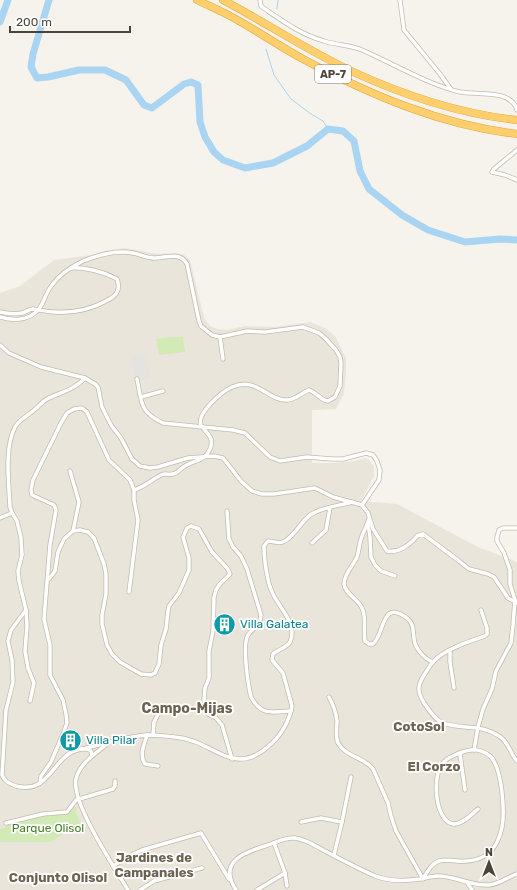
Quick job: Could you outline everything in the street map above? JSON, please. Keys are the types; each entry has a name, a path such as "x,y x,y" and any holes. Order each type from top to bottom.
{"highway":[{"name":"AP-7","path":"197,0 232,17 303,58 368,92 431,115 478,127 517,134"},
{"name":"AP-7","path":"223,0 306,47 382,84 420,99 450,108 517,120"}],"street":[{"path":"260,0 261,6 265,10 307,36 325,42 360,49 433,83 460,92 494,95 509,99 515,104 517,110"},
{"path":"400,0 404,30 450,88"},
{"path":"517,150 494,168 492,172 517,180"},
{"path":"0,317 8,320 23,319 30,316 38,310 52,284 70,268 85,261 117,252 134,253 147,257 174,256 183,258 187,264 201,326 212,335 220,336 247,331 265,332 303,327 319,333 326,338 336,350 341,364 340,386 335,396 328,400 324,400 309,390 287,400 279,399 255,386 245,384 238,385 225,391 203,412 200,420 201,424 209,433 211,440 210,448 204,458"},
{"path":"0,312 12,314 32,309 55,312 79,312 112,298 117,293 119,286 117,279 109,275 78,268 70,268"},
{"path":"220,336 223,359"},
{"path":"0,345 9,353 41,367 84,378 96,384 102,407 111,425 121,438 132,459 140,466 150,468 188,458 204,458"},
{"path":"30,701 34,683 28,668 25,651 27,626 26,610 18,571 22,555 21,538 17,521 12,514 10,507 10,441 15,427 43,402 73,389 79,385 84,378"},
{"path":"138,379 144,408 147,414 154,419 163,423 233,430 245,433 270,457 280,461 307,456 343,459 366,453 373,455 380,470 379,480 362,505"},
{"path":"141,397 163,391"},
{"path":"40,783 41,776 51,762 67,723 63,700 50,675 50,645 44,620 49,579 50,544 56,510 54,505 48,501 37,499 32,496 31,490 33,480 58,429 67,413 74,409 82,408 87,412 109,460 130,480 134,490 134,500 138,520 129,592"},
{"path":"134,490 144,487 163,474 172,474 186,465 204,458 214,456 223,458 241,481 252,490 262,494 274,494 315,488 333,496 362,505 366,509 373,530 387,551 393,552 400,550 411,543 417,536 423,534 460,560 469,569 494,577 508,598 516,602"},
{"path":"70,471 79,502 73,531"},
{"path":"26,610 11,630 8,641 12,660 12,682 6,710 2,771 3,779 5,781 15,785 30,787 46,779 63,757 70,752 146,735 188,738 219,754 232,759 242,760 266,749 279,734 288,720 292,706 283,673 272,660 273,654 277,650 288,645 291,641 292,634 290,623 285,612 270,588 264,546 268,541 278,543 284,542 310,515 318,511 352,502"},
{"path":"312,543 326,530 330,508"},
{"path":"227,511 229,539 233,547 241,556 247,569 261,615 260,622 247,636 245,647 251,697 254,703 262,710 267,712 291,711"},
{"path":"0,518 12,514"},
{"path":"369,518 368,524 360,539 356,557 348,570 344,582 348,593 360,602 363,610 365,641 373,644 377,641 385,618 389,614 400,614 410,620 413,628 414,640 418,648 428,661 433,662"},
{"path":"368,524 371,557 375,565 382,571 395,576"},
{"path":"49,579 55,571 58,552 64,539 73,531 80,530 88,532 94,538 104,564 106,574 102,624 107,645 112,654 120,662 147,676 151,675 155,673 158,668 169,606 179,593 188,570 189,558 183,537 187,528 191,526 199,529 212,552 227,568 230,574 219,585 214,597 213,631 209,651 209,678 205,688 204,708 208,714 216,718 222,725 232,759"},
{"path":"474,750 483,709 492,689 496,672 511,643 516,602 510,584 509,565 497,541 497,534 503,528 517,528"},
{"path":"481,610 487,628 487,634 450,651 433,662 421,680 418,690 430,712 442,722 462,726 478,727 487,730 502,738 517,760"},
{"path":"450,651 454,688"},
{"path":"329,697 336,715 336,732 338,742 347,752 369,764 373,769 388,803 396,831 422,879"},
{"path":"153,735 154,722 162,707"},
{"path":"146,735 142,751 143,761 145,764 158,766"},
{"path":"108,743 92,756 80,769 77,774 75,784 79,799 99,844 128,890"},
{"path":"85,749 91,751 92,756"},
{"path":"422,879 430,868 439,861 478,859 490,853 498,840 502,829 504,799 497,769 491,757 480,751 469,750 441,765 436,778 437,801 446,820 453,824 461,822 478,809"},
{"path":"460,754 465,790"},
{"path":"334,856 351,778"},
{"path":"6,823 42,814 67,812 76,800 113,789 115,786 114,781"},
{"path":"301,822 321,818 342,822"},
{"path":"113,866 142,850 201,833 236,890"},
{"path":"230,881 229,874 231,866 236,859 243,854 274,843 294,838 311,844 376,876 388,879 422,879 438,876 488,885 498,883 517,874"},
{"path":"274,843 285,873 287,886"},
{"path":"140,890 154,881 202,868"},
{"path":"257,890 285,873"},
{"path":"466,882 472,890"},
{"path":"488,885 488,890"}],"shaded area":[{"path":"125,248 157,254 177,253 184,255 190,260 204,318 210,326 217,329 227,330 245,326 273,327 310,322 325,328 335,336 346,358 344,393 336,409 312,410 312,463 334,463 355,461 365,458 369,460 374,467 374,476 361,501 397,504 478,547 517,562 517,890 0,890 0,293 20,286 54,260 92,255"},
{"path":"145,353 151,378 136,382 130,356"}],"green space":[{"path":"183,337 185,352 159,355 156,339"},
{"name":"Parque Olisol","path":"75,806 77,810 75,811 80,823 51,842 0,842 0,829 10,824 48,815 68,814"}],"waterway":[{"path":"0,22 8,0"},
{"path":"49,0 33,54 31,67 37,78 79,70 105,70 126,80 144,105 152,108 184,84 191,82 198,85 200,122 205,137 214,152 223,160 245,168 273,163 307,146 328,129 343,131 354,141 360,171 369,189 402,215 428,230 465,242 500,239 517,240"},
{"path":"277,9 278,0"},
{"path":"266,49 274,75 291,99 323,121 328,129"}],"place":[{"name":"Villa Galatea","path":"224,624"},
{"name":"Villa Pilar","path":"70,740"}],"district":[{"name":"Campo-Mijas","path":"187,708"},
{"name":"CotoSol","path":"419,726"},
{"name":"El Corzo","path":"434,766"},
{"name":"Jardines de Campanales","path":"154,864"},
{"name":"Conjunto Olisol","path":"58,877"}]}
